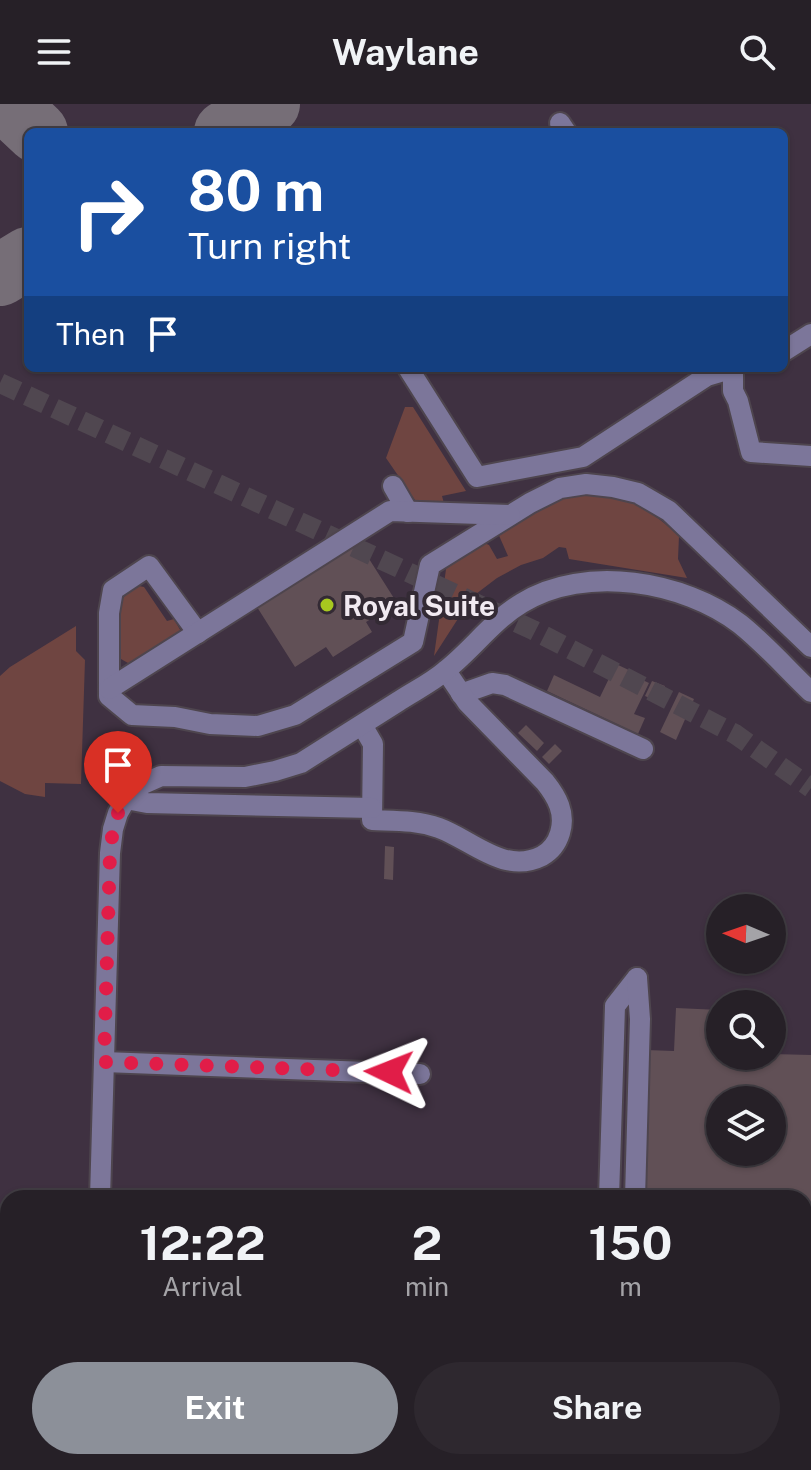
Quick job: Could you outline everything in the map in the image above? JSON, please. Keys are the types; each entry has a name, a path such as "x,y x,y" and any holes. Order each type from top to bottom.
{"lane":[{"path":"788,348 811,334"},
{"path":"411,372 477,477 583,457 717,372"},
{"path":"726,372 738,401 751,452 811,456"},
{"path":"198,633 149,566 113,590 109,613 109,696 132,715 175,717 210,724 258,726 295,715 413,642 430,565 560,488 586,484 638,493 669,511 811,647"},
{"path":"393,486 408,512"},
{"path":"109,689 390,511 510,515"},
{"path":"100,1190 110,853 113,829 126,799 143,784 161,776 245,777 301,763 446,671 491,626 521,603 547,590 575,584 621,581 667,588 707,603 741,624 811,692"},
{"path":"362,725 373,744 372,820 411,821 429,825 499,858 512,861 535,859 546,854 554,846 562,826 556,797 461,694 446,671"},
{"path":"461,694 492,683 505,685 643,749"},
{"path":"126,799 147,803 372,808"},
{"path":"609,1190 615,1006 637,978 640,1019 635,1190"},
{"path":"104,1062 420,1074"}],"shaded area":[{"path":"0,104 811,104 811,1190 0,1190"},
{"path":"405,407 413,407 466,491 442,496 445,507 417,503 386,458"},
{"path":"563,496 623,500 655,516 679,536 678,559 687,578 569,559 566,548 559,547 543,558 497,578 472,597 434,656 447,562 477,540 489,545 497,559 508,556 497,531"},
{"path":"139,586 144,587 167,621 174,619 183,635 138,663 128,663 121,659 119,652 120,602"},
{"path":"76,626 76,651 85,660 81,784 45,783 45,797 25,794 0,781 0,676"}],"building":[{"name":"Royal Suite","path":"359,543 397,603 366,622 372,632 333,657 326,647 295,667 257,607 288,587 282,577 322,553 328,562"},
{"path":"616,664 649,683 634,714 645,718 638,734 547,691 554,675 600,697"},
{"path":"652,681 665,686 658,702 645,696"},
{"path":"679,692 694,699 676,740 660,732"},
{"path":"526,725 544,743 537,751 518,733"},
{"path":"555,744 562,751 549,764 542,757"},
{"path":"385,846 394,847 393,880 384,879"},
{"path":"676,1008 706,1009 706,1070 786,1070 786,1054 811,1055 811,1190 642,1190 646,1050 674,1051"}],"taxiway":[{"path":"11,104 33,128"},
{"path":"231,128 269,104"},
{"path":"0,275 24,260"}],"tunnel":[{"path":"0,383 533,630 735,734 811,788"}],"place":[{"name":"Royal Suite","path":"327,605"}],"route":[{"path":"118,813 110,853 104,1062 389,1072"}]}
